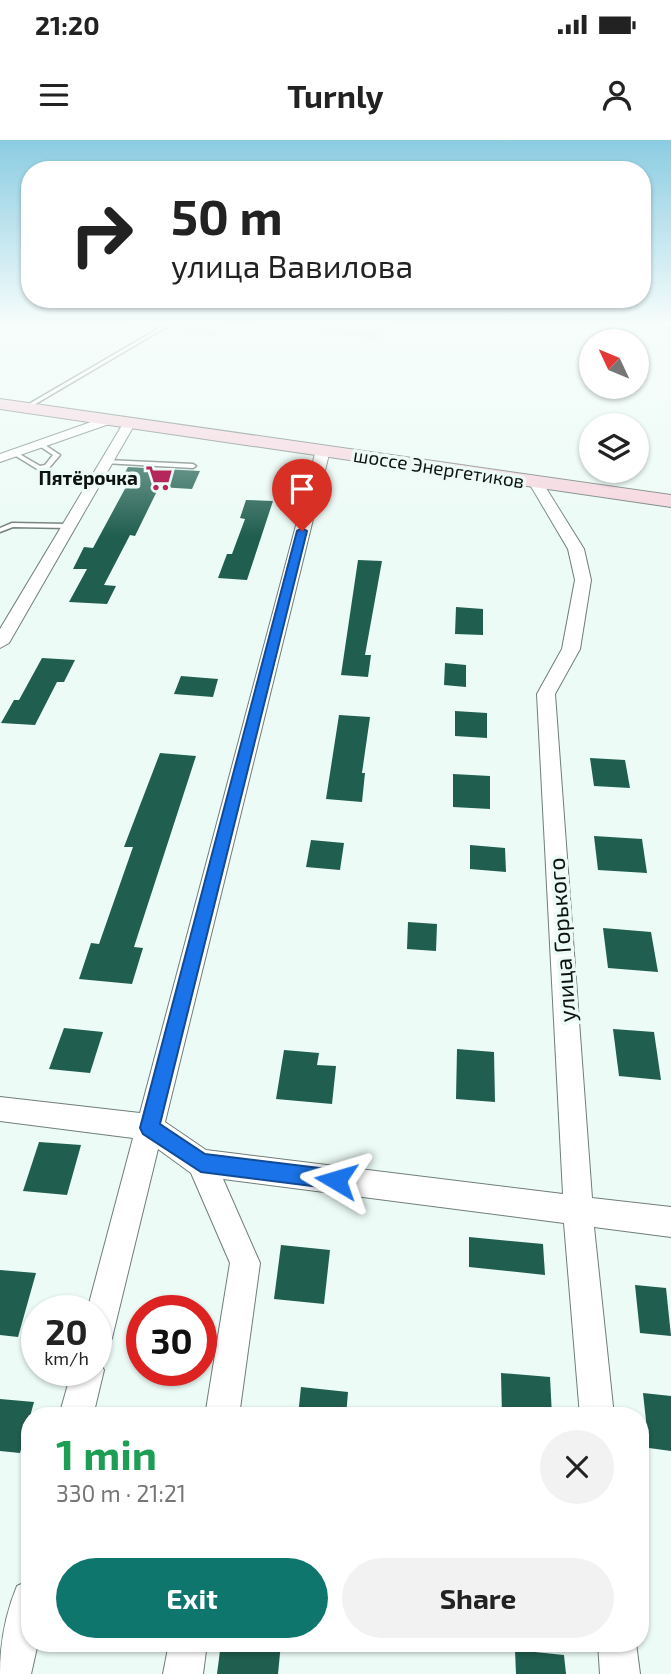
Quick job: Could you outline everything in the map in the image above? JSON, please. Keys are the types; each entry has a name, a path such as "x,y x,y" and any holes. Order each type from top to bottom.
{"main road":[{"name":"шоссе Энергетиков","path":"0,404 323,450 536,484 671,501"}],"street":[{"path":"0,458 108,420"},
{"path":"0,643 130,422"},
{"path":"107,1295 323,450"},
{"name":"улица Горького","path":"536,484 576,548 583,580 571,649 546,694 578,1210 596,1407"},
{"path":"0,1109 150,1128 201,1163 671,1222"},
{"path":"201,1163 245,1263 223,1407"},
{"path":"78,1407 84,1386"},
{"path":"10,1674 21,1632"},
{"path":"183,1674 187,1652"},
{"path":"618,1652 620,1674"}],"lane":[{"path":"25,408 48,395"},
{"path":"14,453 39,468 47,467 57,455 40,444"},
{"path":"106,462 192,466"},
{"path":"0,530 12,525 68,526"}],"building":[{"path":"128,467 200,471 192,489 159,487 135,536 130,535 104,585 116,586 107,604 69,602 87,569 73,569 84,547 93,548 127,485 118,485"},
{"path":"246,500 273,501 247,580 218,578 227,554 232,554 245,519 240,518"},
{"path":"358,560 382,561 365,655 371,655 368,677 341,675"},
{"path":"456,607 483,609 483,635 455,634"},
{"path":"42,658 75,660 64,682 57,682 35,725 1,723 14,700 19,700"},
{"path":"445,663 466,665 466,687 444,685"},
{"path":"181,676 218,679 213,697 174,694"},
{"path":"455,711 487,713 487,738 455,736"},
{"path":"339,715 370,717 362,773 365,773 362,802 326,799"},
{"path":"160,753 196,756 134,947 143,948 132,984 79,979 91,943 99,944 133,847 124,847"},
{"path":"590,758 625,760 630,788 594,786"},
{"path":"453,774 490,776 490,809 453,807"},
{"path":"594,836 642,839 647,873 598,870"},
{"path":"311,840 344,843 340,870 306,867"},
{"path":"470,845 505,848 506,872 470,869"},
{"path":"408,922 437,924 436,951 407,949"},
{"path":"603,928 651,932 658,972 608,968"},
{"path":"64,1028 103,1032 90,1073 49,1069"},
{"path":"613,1029 654,1032 661,1080 619,1076"},
{"path":"457,1049 494,1052 495,1102 456,1099"},
{"path":"284,1050 319,1053 317,1065 336,1066 332,1104 276,1099"},
{"path":"39,1142 81,1145 67,1195 23,1191"},
{"path":"469,1237 543,1244 545,1275 469,1267"},
{"path":"281,1245 330,1250 324,1304 274,1299"},
{"path":"0,1270 36,1273 30,1295 21,1295 21,1326 18,1337 0,1335"},
{"path":"635,1285 666,1288 671,1336 640,1333"},
{"path":"501,1373 550,1377 552,1407 502,1407"},
{"path":"301,1387 348,1392 347,1407 299,1407"},
{"path":"643,1393 671,1396 671,1451 649,1448 649,1407 645,1407"},
{"path":"0,1399 34,1402 33,1407 21,1407 20,1453 0,1451"},
{"path":"220,1652 280,1652 278,1674 217,1674"},
{"path":"515,1652 564,1655 566,1674 516,1674"}],"place":[{"name":"Пятёрочка","path":"159,478"}],"route":[{"path":"302,531 150,1128 201,1163 336,1180"}]}
